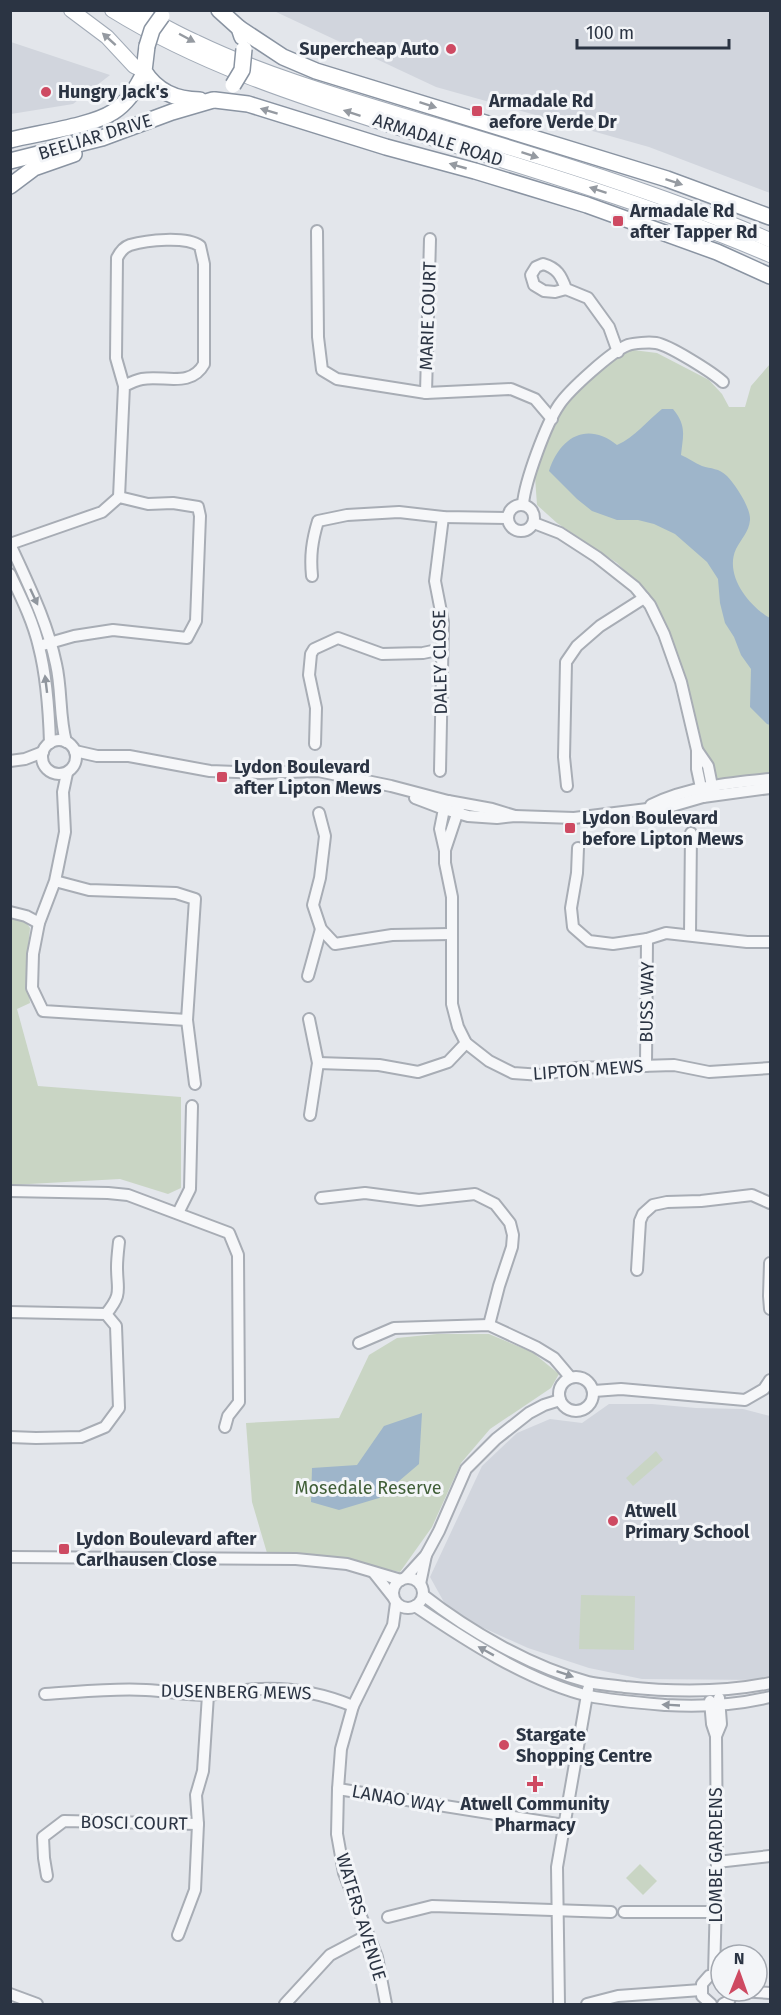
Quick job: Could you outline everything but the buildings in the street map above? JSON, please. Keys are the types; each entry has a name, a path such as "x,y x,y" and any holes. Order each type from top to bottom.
{"highway":[{"name":"ARMADALE ROAD","path":"219,10 283,57 316,71 678,183 771,217"},
{"path":"144,72 147,46 152,30 166,13"},
{"path":"214,100 221,97 233,85 242,70 244,49 236,21"},
{"name":"ARMADALE ROAD","path":"144,72 161,91 175,98 248,104 386,147 466,168 587,205 717,252 771,276"},
{"name":"BEELIAR DRIVE","path":"10,140 101,119 115,111 130,96 144,72"},
{"name":"BEELIAR DRIVE","path":"10,161 102,138 214,100"},
{"path":"10,186 34,168 88,149 102,138"}],"main road":[{"path":"70,10 93,25 114,43 134,66 144,72"},
{"name":"ARMADALE ROAD","path":"112,10 186,51 279,90 652,208 771,255"},
{"name":"ARMADALE ROAD","path":"135,10 196,42 277,75 656,196 771,240"}],"street":[{"path":"317,231 318,337 322,370 336,379 426,393 511,389 535,399 552,419"},
{"name":"MARIE COURT","path":"426,393 430,238"},
{"path":"66,742 61,717 57,668 51,642 41,611 10,544 102,512 119,497 124,386 116,358 117,258 121,251 129,245 172,240 194,242 200,246 204,264 204,364 200,372 192,378 140,379 124,386"},
{"path":"566,289 588,298 609,327 618,352"},
{"path":"523,504 524,492 540,447 559,405 592,370 628,345 657,343 710,371 723,382"},
{"path":"39,646 74,636 113,630 187,638 196,621 200,516 198,507 173,503 148,504 119,497"},
{"path":"523,504 531,508 535,516 534,523 527,531 520,532 511,528 507,518 509,510 516,505 523,504"},
{"path":"312,576 310,558 318,522 341,516 399,512 442,517 507,518"},
{"name":"DALEY CLOSE","path":"440,771 443,622 435,581 442,517"},
{"path":"534,523 560,533 597,557 635,587 650,605 664,634 681,682 697,750 708,766 708,792"},
{"path":"10,574 29,616 39,646 46,681 47,747 42,760 63,792"},
{"path":"567,786 564,758 566,662 577,646 600,626 644,598"},
{"path":"315,744 316,708 309,675 311,654 314,649 338,638 382,654 423,653 442,649"},
{"path":"10,761 25,759 58,740 66,742 75,751 97,756 129,756 210,771 260,773 318,771 391,786 414,798 459,808 515,816 574,818 672,806 708,792 771,779"},
{"path":"75,751 75,763"},
{"path":"97,756 75,763 67,773 63,792 65,832 55,881 39,923 33,954 32,988 43,1011 187,1020"},
{"path":"25,759 61,775 67,773"},
{"path":"708,792 771,788"},
{"path":"318,1063 379,1065 418,1072 448,1062 466,1043 458,1027 452,1004 452,897 440,829 446,805"},
{"path":"445,851 459,808"},
{"path":"319,813 325,836 320,878 313,905 321,929 335,944 392,935 451,934"},
{"path":"690,934 691,833"},
{"path":"578,848 578,873 571,908 573,927 589,941 613,944 647,939 666,933 747,942 771,942"},
{"path":"55,881 89,890 176,893 195,899 187,1020 195,1084"},
{"path":"10,912 26,916 39,923"},
{"path":"308,976 321,929"},
{"name":"BUSS WAY","path":"646,1066 647,939"},
{"path":"309,1019 318,1063 310,1115"},
{"name":"LIPTON MEWS","path":"466,1043 489,1061 513,1073 542,1075 574,1068 674,1065 709,1072 771,1068"},
{"path":"178,1213 190,1189 192,1106"},
{"path":"10,1191 108,1192 128,1195 229,1233 238,1255 239,1402 228,1416 225,1427"},
{"path":"321,1198 365,1193 419,1200 475,1194 495,1204 510,1223 513,1235 512,1247 489,1325"},
{"path":"637,1270 640,1221 653,1205 752,1195 771,1203"},
{"path":"106,1314 116,1301 120,1286 117,1269 119,1242"},
{"path":"771,1263 769,1296 771,1309"},
{"path":"10,1312 106,1314 116,1326 119,1408 105,1427 81,1437 10,1437"},
{"path":"359,1343 394,1328 489,1325 554,1358 570,1377"},
{"path":"579,1376 586,1379 594,1391 590,1404 580,1411 565,1407 558,1392 564,1381 570,1377 579,1376"},
{"path":"594,1391 621,1389 745,1400 764,1389 771,1380"},
{"path":"395,1600 394,1586 426,1554 439,1531 466,1469 496,1439 529,1413 560,1400"},
{"path":"374,1573 402,1607 412,1607 420,1603 426,1554"},
{"path":"10,1557 296,1559 347,1564 374,1573 413,1579 445,1612 520,1656 589,1682 642,1689 714,1691 771,1683"},
{"name":"WATERS AVENUE","path":"393,1625 395,1600"},
{"path":"412,1607 516,1667 588,1695 641,1703 715,1705 750,1702 771,1696"},
{"name":"WATERS AVENUE","path":"386,2004 377,1957 344,1873 337,1834 338,1789 341,1749 353,1706 393,1625 412,1607"},
{"path":"559,2004 557,1867 589,1682"},
{"name":"DUSENBERG MEWS","path":"45,1694 102,1689 208,1695 247,1689 308,1692 331,1697 353,1706"},
{"name":"LOMBE GARDENS","path":"714,1691 715,1705 721,1725 716,1736 717,1943"},
{"path":"178,1935 195,1890 198,1824 196,1795 203,1770 208,1695"},
{"name":"LANAO WAY","path":"338,1789 564,1825"},
{"name":"BOSCI COURT","path":"47,1876 43,1837 64,1821 198,1824"},
{"path":"717,1863 771,1856"},
{"path":"388,1917 432,1905 558,1912 611,1912"},
{"path":"624,1912 716,1912"},
{"path":"285,2004 330,1955 368,1935"},
{"path":"709,1977 705,1979 701,1989 705,2001 711,2004"},
{"path":"587,2004 618,1996 701,1989"},
{"path":"10,1994 37,2004"}],"shaded area":[{"path":"274,11 770,11 770,193 649,147 436,87"},
{"path":"11,42 110,75 73,104 11,114"},
{"name":"Atwell Primary School","path":"609,1404 743,1409 770,1416 770,1677 763,1680 642,1679 589,1668 528,1648 477,1625 445,1604 430,1577 482,1466 517,1433 550,1419 582,1423"}],"green space":[{"path":"633,350 657,353 709,380 722,394 729,407 745,407 751,386 770,364 770,779 709,783 654,601 617,563 557,523 537,505 535,477 553,422 579,389 612,359"},
{"path":"10,916 25,921 30,928 26,968 30,1003 17,1009 38,1086 181,1097 181,1188 168,1194 120,1179 11,1185"},
{"name":"Mosedale Reserve","path":"437,1334 489,1334 532,1352 559,1374 551,1388 490,1429 461,1463 432,1527 400,1572 338,1559 267,1553 252,1502 246,1423 339,1418 369,1355 397,1338"},
{"path":"656,1451 663,1460 633,1486 626,1478"},
{"path":"581,1595 635,1596 634,1650 579,1649"},
{"path":"640,1864 657,1881 643,1895 626,1878"}],"water":[{"path":"662,409 673,409 680,421 683,431 681,455 702,466 724,473 738,490 748,509 749,524 736,549 733,569 747,598 770,618 770,725 750,707 751,669 741,655 725,623 718,579 707,562 675,534 654,524 638,520 617,520 592,511 549,471 560,449 576,436 595,434 617,445 635,433"},
{"path":"422,1413 419,1464 379,1498 339,1510 311,1502 312,1468 357,1465 384,1426"}],"place":[{"name":"Supercheap Auto","path":"451,49"},
{"name":"Hungry Jack's","path":"46,92"},
{"name":"Armadale Rd aefore Verde Dr","path":"477,111"},
{"name":"Armadale Rd after Tapper Rd","path":"618,221"},
{"name":"Lydon Boulevard after Lipton Mews","path":"222,777"},
{"name":"Lydon Boulevard before Lipton Mews","path":"570,828"},
{"name":"Atwell Primary School","path":"613,1521"},
{"name":"Lydon Boulevard after Carlhausen Close","path":"64,1549"},
{"name":"Stargate Shopping Centre","path":"504,1745"},
{"name":"Atwell Community Pharmacy","path":"535,1784"}]}
